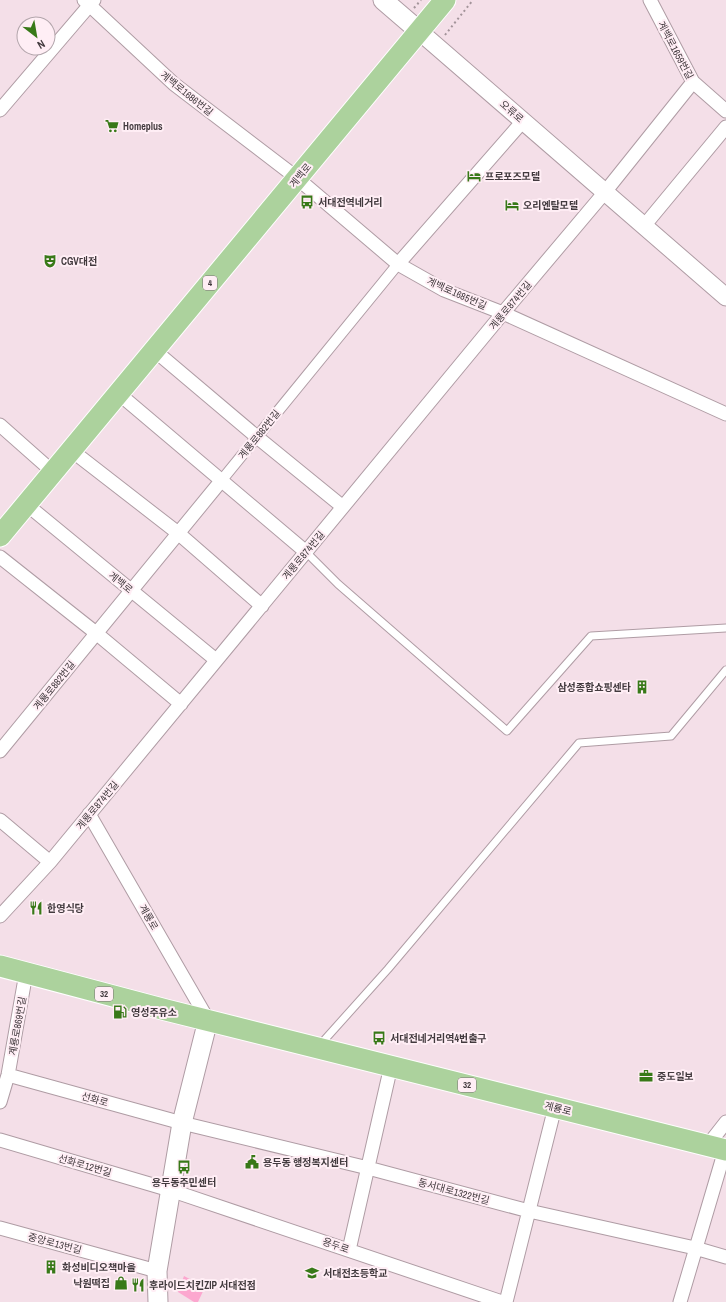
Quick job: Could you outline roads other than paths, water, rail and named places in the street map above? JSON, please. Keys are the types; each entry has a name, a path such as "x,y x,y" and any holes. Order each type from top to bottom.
{"main road":[{"path":"384,0 419,31"},
{"name":"계백로","path":"0,536 445,0"},
{"name":"계룡로","path":"0,966 166,1010 720,1148"},
{"path":"158,1302 157,1271 170,1190 182,1123 208,1020"}],"street":[{"name":"계백로1659번길","path":"650,0 693,82 726,111"},
{"path":"0,110 89,2"},
{"name":"계백로1686번길","path":"89,2 174,84 297,178"},
{"name":"오류로","path":"419,31 726,297"},
{"path":"605,192 693,82"},
{"name":"계룡로882번길","path":"0,751 398,264 523,121"},
{"path":"644,226 726,127"},
{"name":"계백로1685번길","path":"297,178 398,264 444,290 503,313 726,414"},
{"name":"계룡로874번길","path":"0,916 50,862 503,313 605,192"},
{"path":"154,350 343,507"},
{"path":"118,394 306,552"},
{"path":"0,425 53,472"},
{"path":"71,450 178,533 262,606"},
{"name":"계백로","path":"26,504 216,660"},
{"path":"0,557 96,633 181,704"},
{"name":"계룡로","path":"89,814 208,1020"},
{"path":"0,820 50,862"},
{"name":"계룡로869번길","path":"0,1102 8,1074 26,973"},
{"path":"349,1250 391,1066"},
{"name":"선화로","path":"8,1074 182,1123"},
{"path":"506,1302 555,1107"},
{"path":"680,1302 726,1122"},
{"name":"동서대로1322번길","path":"182,1123 368,1168 529,1212 695,1248 726,1257"},
{"name":"선화로12번길","path":"0,1140 170,1190"},
{"name":"용두로","path":"170,1190 502,1302"},
{"name":"중앙로13번길","path":"0,1228 157,1271"}],"lane":[{"path":"306,552 338,584 507,731 591,636 726,628"},
{"path":"318,1048 388,969 580,743 671,736 726,670"}],"place":[{"name":"Homeplus","path":"112,126"},
{"name":"프로포즈모텔","path":"474,176"},
{"name":"서대전역네거리","path":"307,202"},
{"name":"오리엔탈모텔","path":"512,205"},
{"name":"CGV대전","path":"50,261"},
{"name":"삼성종합쇼핑센타","path":"642,687"},
{"name":"한영식당","path":"36,908"},
{"name":"영성주유소","path":"120,1012"},
{"name":"서대전네거리역4번출구","path":"379,1038"},
{"name":"중도일보","path":"646,1076"},
{"name":"용두동 행정복지센터","path":"252,1162"},
{"name":"용두동주민센터","path":"184,1167"},
{"name":"화성비디오책마을","path":"51,1267"},
{"name":"서대전초등학교","path":"312,1273"},
{"name":"낙원떡집","path":"121,1283"},
{"name":"후라이드치킨ZIP 서대전점","path":"138,1285"}]}
